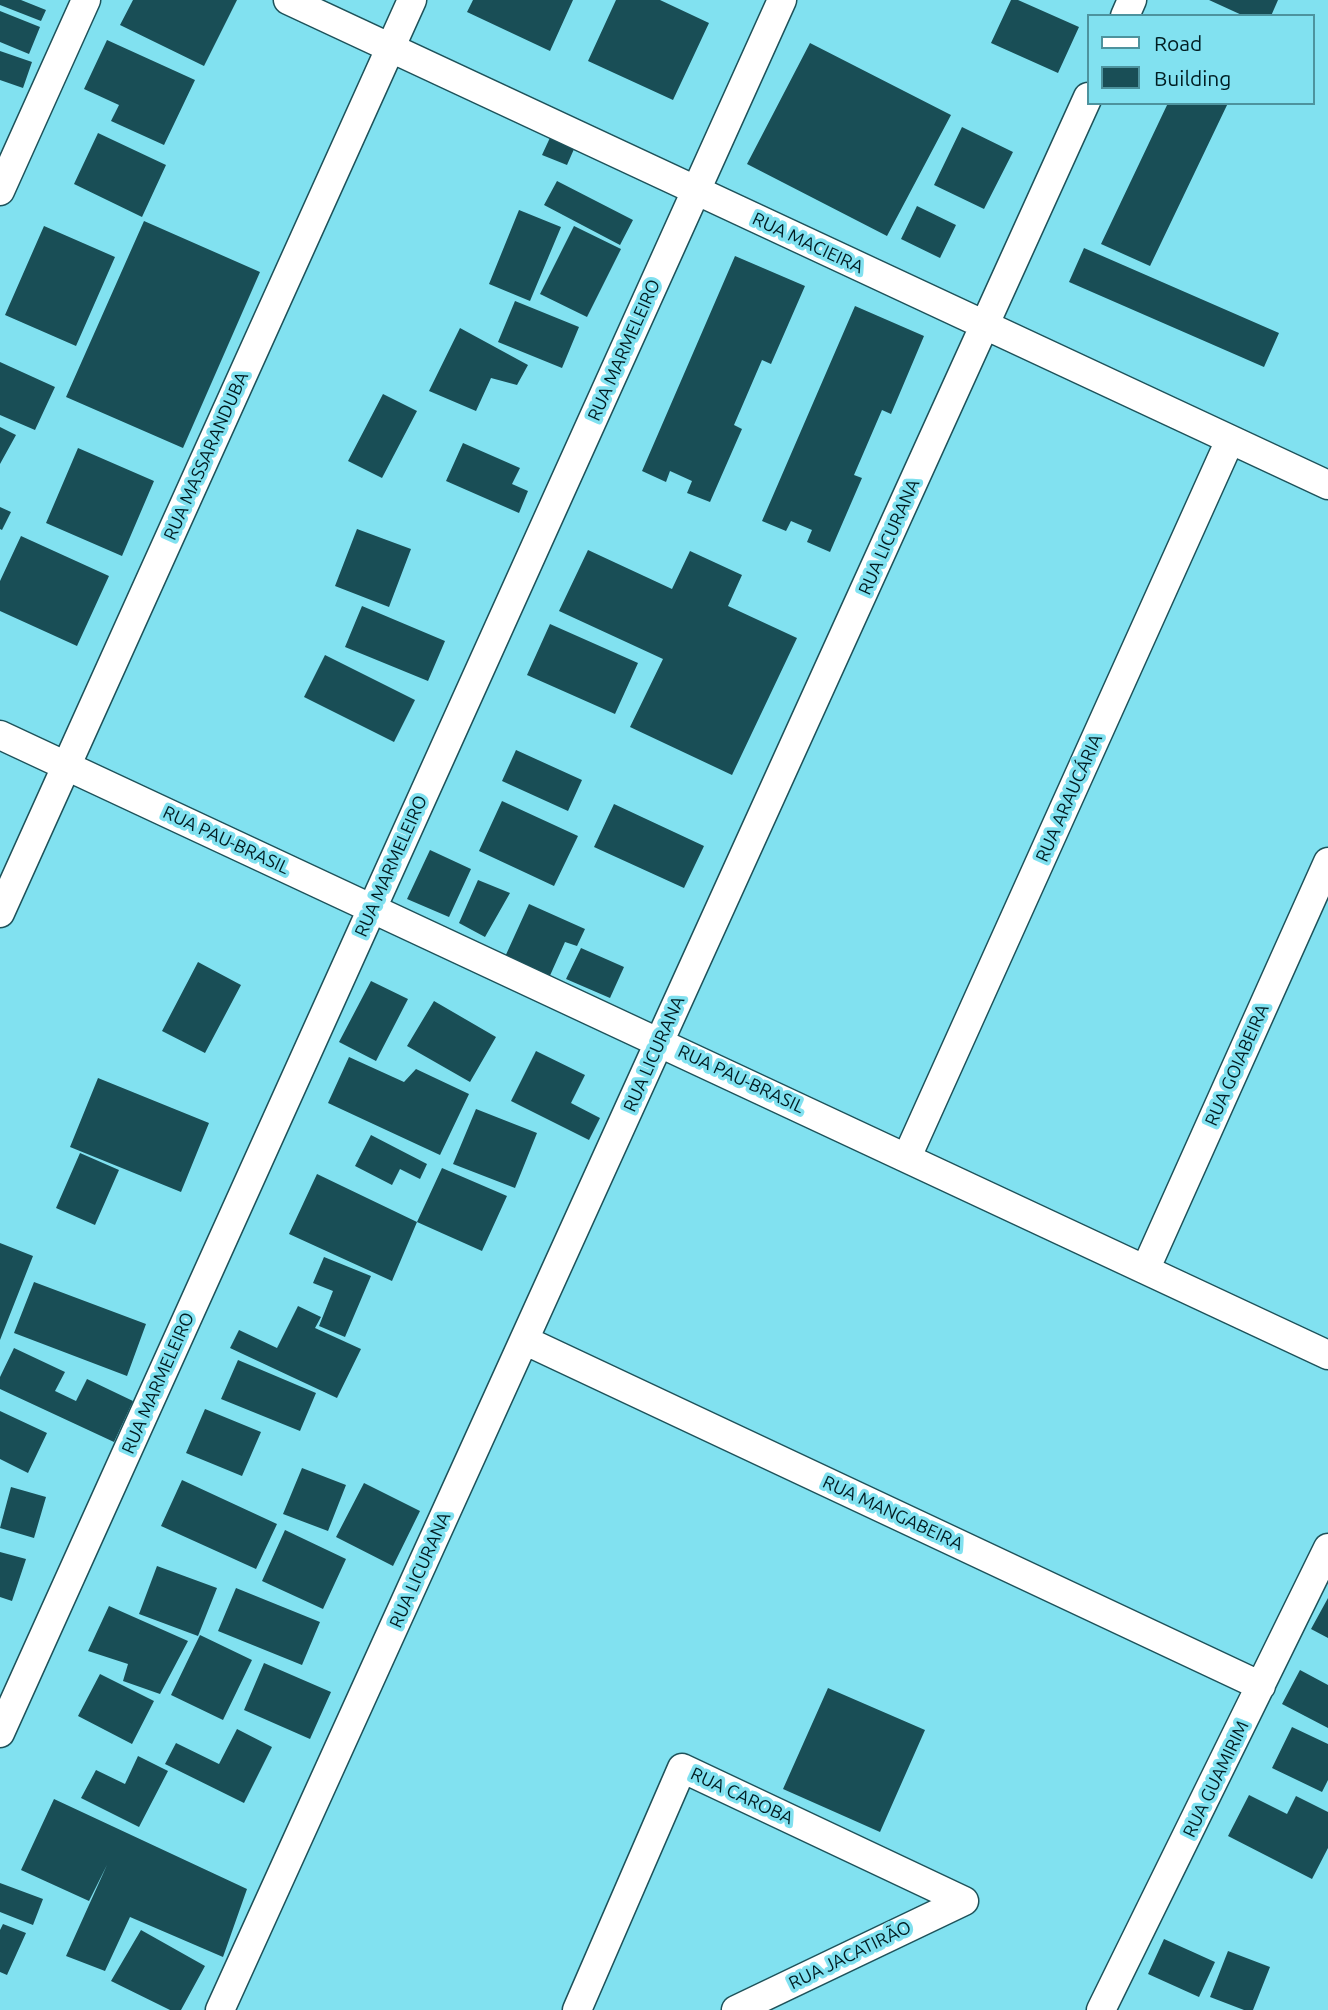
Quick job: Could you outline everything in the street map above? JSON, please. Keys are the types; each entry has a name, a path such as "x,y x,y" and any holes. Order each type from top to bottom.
{"street":[{"path":"0,191 86,0"},
{"name":"RUA MACIEIRA","path":"288,0 1328,485"},
{"name":"RUA MASSARANDUBA","path":"0,913 412,0"},
{"name":"RUA MARMELEIRO","path":"0,1733 782,0"},
{"name":"RUA LICURANA","path":"220,2010 1086,101"},
{"name":"RUA ARAUCÁRIA","path":"907,1157 1230,440"},
{"name":"RUA PAU-BRASIL","path":"0,735 1328,1355"},
{"name":"RUA GOIABEIRA","path":"1146,1268 1328,862"},
{"name":"RUA MANGABEIRA","path":"524,1340 1261,1686"},
{"name":"RUA GUAMIRIM","path":"1101,2010 1328,1548"},
{"name":"RUA CAROBA","path":"577,2010 682,1768 964,1901"},
{"name":"RUA JACATIRÃO","path":"736,2010 964,1901"}],"building":[{"path":"0,0 21,0 46,10 41,21 0,5"},
{"path":"133,0 237,0 204,66 120,25"},
{"path":"473,0 573,0 550,51 467,12"},
{"path":"616,0 660,0 709,23 673,100 588,61"},
{"path":"1011,0 1018,0 1079,27 1058,73 991,43"},
{"path":"1209,0 1278,0 1272,14 1240,14"},
{"path":"0,11 40,27 29,54 0,42"},
{"path":"107,40 195,80 164,145 111,121 119,105 84,89"},
{"path":"810,43 951,115 887,236 747,164"},
{"path":"0,51 32,62 23,88 0,80"},
{"path":"1167,105 1227,105 1150,266 1101,244"},
{"path":"962,127 1013,152 984,209 934,185"},
{"path":"554,129 578,140 567,165 542,155"},
{"path":"98,133 166,165 142,217 74,184"},
{"path":"557,181 633,220 620,245 544,205"},
{"path":"917,206 956,225 940,258 901,239"},
{"path":"519,210 561,227 530,301 489,284"},
{"path":"144,221 260,272 183,448 66,397"},
{"path":"44,226 115,257 76,346 5,315"},
{"path":"574,226 621,249 587,317 540,294"},
{"path":"1084,248 1279,333 1264,367 1069,282"},
{"path":"735,256 805,286 771,364 762,360 734,425 742,429 710,502 687,493 692,481 670,471 666,482 642,471"},
{"path":"515,301 579,327 562,368 498,342"},
{"path":"855,306 924,336 891,414 882,410 854,475 862,478 830,552 807,542 812,530 791,521 786,531 762,521"},
{"path":"460,328 528,365 517,385 491,378 476,411 429,391"},
{"path":"0,362 55,387 35,430 0,415"},
{"path":"383,394 417,411 382,478 348,461"},
{"path":"0,427 16,435 0,464"},
{"path":"463,443 520,468 512,484 528,491 519,513 446,481"},
{"path":"78,448 154,481 122,556 46,523"},
{"path":"0,507 11,512 2,530 0,529"},
{"path":"357,529 411,549 389,607 335,586"},
{"path":"21,536 109,576 77,646 0,611 0,581"},
{"path":"588,550 672,589 690,551 742,575 728,606 797,638 732,775 630,727 663,659 559,611"},
{"path":"362,606 445,641 428,681 345,647"},
{"path":"550,624 638,663 615,714 527,675"},
{"path":"325,655 415,700 394,742 304,697"},
{"path":"516,750 582,780 568,811 502,781"},
{"path":"502,801 578,836 554,886 479,851"},
{"path":"614,804 704,846 684,888 594,847"},
{"path":"430,850 471,869 449,917 407,899"},
{"path":"478,880 510,893 485,937 459,923"},
{"path":"529,904 585,929 577,946 565,942 548,980 504,959"},
{"path":"581,948 624,967 610,998 566,979"},
{"path":"198,962 241,985 205,1053 162,1031"},
{"path":"371,981 408,999 376,1061 339,1042"},
{"path":"434,1001 496,1037 470,1082 407,1046"},
{"path":"536,1051 585,1075 571,1103 600,1118 589,1140 511,1101"},
{"path":"349,1057 404,1082 416,1069 469,1094 440,1155 328,1103"},
{"path":"98,1078 209,1123 181,1192 70,1147"},
{"path":"476,1109 537,1133 515,1188 453,1164"},
{"path":"371,1135 427,1164 420,1179 400,1169 392,1185 355,1166"},
{"path":"80,1153 119,1170 95,1225 56,1208"},
{"path":"442,1168 507,1196 482,1251 417,1222"},
{"path":"317,1174 417,1222 392,1281 289,1234"},
{"path":"0,1243 33,1256 0,1340"},
{"path":"324,1257 371,1276 345,1337 319,1326 333,1291 313,1283"},
{"path":"34,1282 146,1324 127,1376 14,1333"},
{"path":"298,1306 321,1317 315,1328 361,1349 337,1398 230,1348 239,1330 277,1348"},
{"path":"14,1348 65,1372 55,1391 76,1401 87,1379 133,1401 114,1442 0,1389 0,1377"},
{"path":"238,1360 316,1393 300,1431 221,1399"},
{"path":"205,1409 261,1432 242,1476 186,1453"},
{"path":"0,1411 47,1433 28,1473 0,1459"},
{"path":"302,1468 346,1485 328,1531 283,1514"},
{"path":"182,1480 277,1524 256,1569 161,1526"},
{"path":"364,1483 420,1511 393,1566 336,1537"},
{"path":"11,1487 46,1497 34,1538 0,1528"},
{"path":"285,1530 346,1559 323,1609 262,1581"},
{"path":"0,1552 26,1559 12,1601 0,1597"},
{"path":"157,1566 217,1588 198,1636 139,1614"},
{"path":"236,1588 320,1622 302,1665 218,1631"},
{"path":"1328,1598 1328,1638 1311,1629"},
{"path":"109,1606 188,1641 160,1694 123,1681 128,1664 88,1651"},
{"path":"200,1635 252,1660 223,1720 171,1695"},
{"path":"264,1663 331,1692 310,1739 244,1710"},
{"path":"1300,1670 1328,1685 1328,1728 1282,1704"},
{"path":"100,1674 154,1701 132,1744 78,1716"},
{"path":"828,1688 925,1730 880,1832 783,1789"},
{"path":"1292,1727 1328,1744 1328,1780 1322,1792 1272,1768"},
{"path":"237,1729 272,1747 244,1803 165,1764 176,1743 219,1764"},
{"path":"138,1756 168,1771 139,1827 81,1798 96,1770 125,1784"},
{"path":"1249,1795 1287,1814 1296,1796 1328,1812 1328,1848 1312,1879 1228,1836"},
{"path":"54,1799 247,1889 223,1957 130,1917 105,1971 66,1956 107,1865 89,1901 21,1870"},
{"path":"0,1883 43,1899 33,1925 0,1912"},
{"path":"3,1924 26,1933 7,1975 0,1972 0,1930"},
{"path":"141,1930 205,1966 181,2010 170,2010 111,1981"},
{"path":"1164,1939 1215,1962 1199,1997 1148,1974"},
{"path":"1228,1951 1270,1967 1253,2010 1244,2010 1210,1997"}]}
